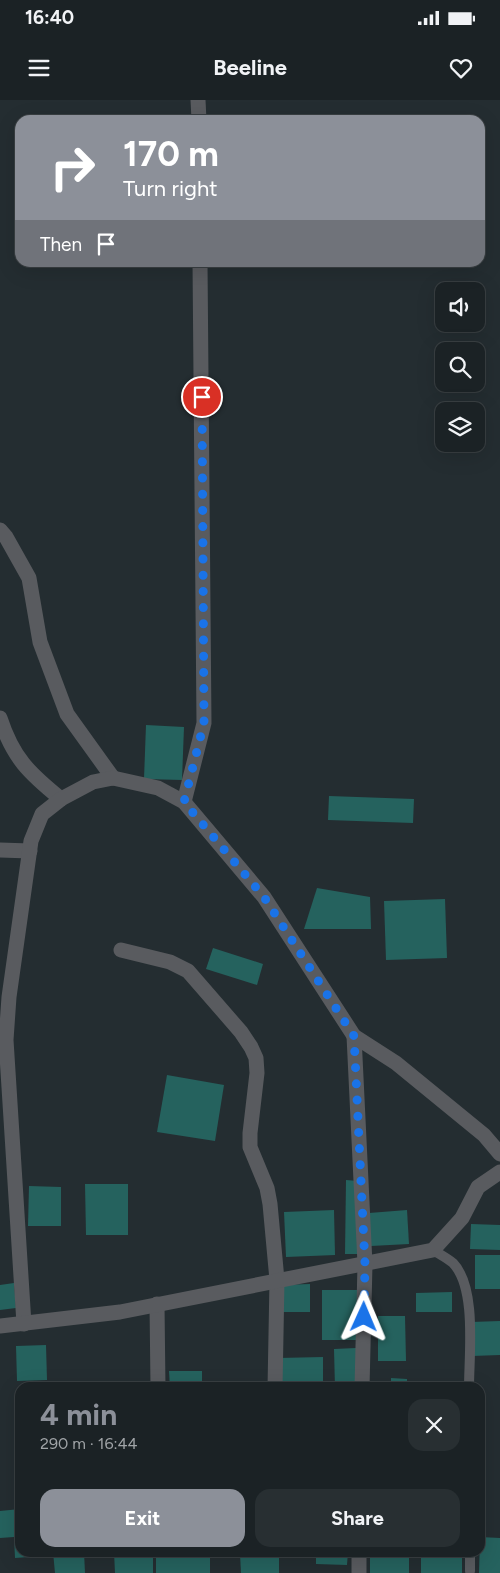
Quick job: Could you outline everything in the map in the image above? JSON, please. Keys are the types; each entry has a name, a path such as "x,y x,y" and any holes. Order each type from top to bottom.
{"street":[{"path":"198,100 199,115"},
{"path":"184,802 204,723 200,267"},
{"path":"0,530 6,537 29,578 40,642 67,714 113,778"},
{"path":"0,718 15,754 32,776 62,799"},
{"path":"24,1324 6,1040 9,997 31,841 42,814 62,799 92,782 113,778 158,788 184,802 264,897 354,1036 396,1063 484,1135 500,1154"},
{"path":"0,850 30,851"},
{"path":"121,950 170,962 188,971 241,1032 256,1058 257,1072 250,1147 267,1188 277,1280 275,1382"},
{"path":"354,1036 365,1264 362,1382"},
{"path":"0,1326 120,1312 433,1250 462,1218 478,1187 500,1172"},
{"path":"157,1304 158,1382"},
{"path":"359,1557 359,1573"}],"lane":[{"path":"433,1250 452,1263 464,1280 468,1303 469,1382"},
{"path":"470,1557 470,1572"}],"building":[{"path":"146,725 184,727 182,780 144,779"},
{"path":"329,796 414,799 413,823 328,820"},
{"path":"317,888 370,897 371,929 304,929"},
{"path":"445,899 447,958 386,960 384,901"},
{"path":"213,948 263,964 257,985 206,969"},
{"path":"167,1075 224,1085 215,1141 157,1132"},
{"path":"346,1180 358,1181 357,1254 345,1254"},
{"path":"85,1184 128,1184 128,1235 86,1235"},
{"path":"29,1186 61,1187 61,1226 28,1226"},
{"path":"334,1210 335,1255 286,1257 284,1212"},
{"path":"407,1210 409,1244 371,1246 369,1213"},
{"path":"471,1224 500,1225 500,1250 470,1249"},
{"path":"475,1255 500,1255 500,1289 475,1289"},
{"path":"14,1283 16,1308 0,1310 0,1285"},
{"path":"310,1284 310,1312 282,1312 281,1285"},
{"path":"322,1290 358,1290 358,1340 322,1340"},
{"path":"452,1292 452,1312 416,1312 416,1293"},
{"path":"378,1316 405,1316 406,1361 378,1361"},
{"path":"500,1321 500,1355 472,1356 471,1322"},
{"path":"46,1345 47,1380 17,1381 16,1346"},
{"path":"356,1348 356,1382 335,1382 334,1349"},
{"path":"323,1357 323,1382 279,1382 278,1358"},
{"path":"169,1371 202,1371 202,1382 170,1382"},
{"path":"391,1378 407,1379 407,1382 391,1382"},
{"path":"60,1381 100,1381 100,1382"},
{"path":"125,1381 125,1382 105,1382"},
{"path":"15,1510 15,1557 29,1557 15,1558 14,1537 0,1538 0,1511"},
{"path":"485,1537 500,1538 500,1573 479,1573 479,1557 485,1557"},
{"path":"53,1557 84,1557 85,1573 55,1573"},
{"path":"114,1557 153,1557 153,1573 115,1573"},
{"path":"156,1557 210,1557 210,1573 156,1573"},
{"path":"240,1557 279,1557 279,1573 241,1573"},
{"path":"316,1557 348,1557 347,1565 316,1564"},
{"path":"370,1557 409,1557 409,1573 370,1573"},
{"path":"421,1557 462,1557 462,1573 421,1573"}],"route":[{"path":"202,397 204,723 184,802 264,897 354,1036 365,1264 364,1317"}]}
